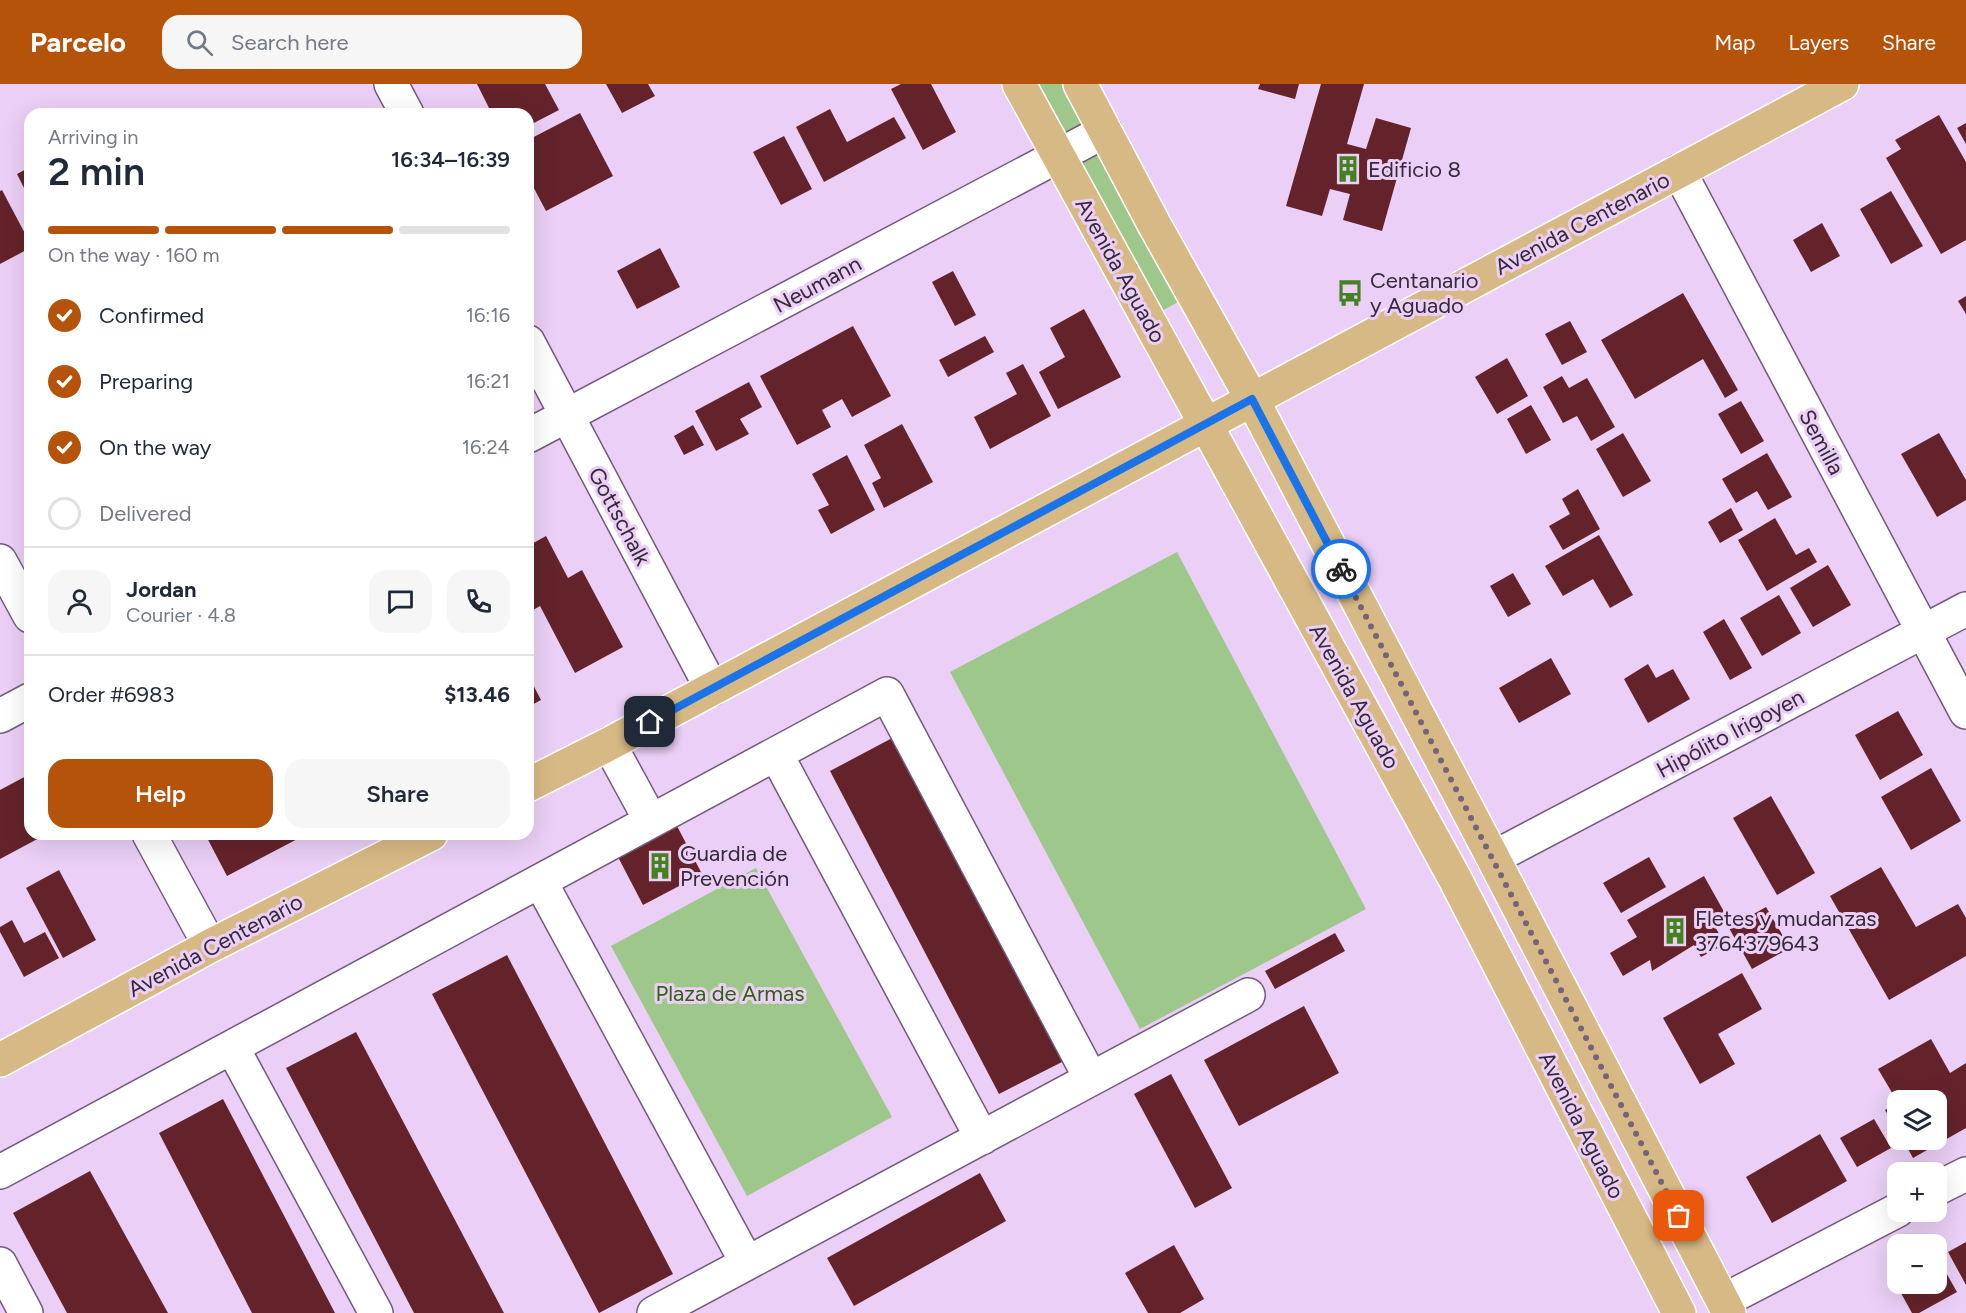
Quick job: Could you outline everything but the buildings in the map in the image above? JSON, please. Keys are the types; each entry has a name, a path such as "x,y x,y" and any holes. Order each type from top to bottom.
{"main road":[{"name":"Avenida Aguado","path":"1020,84 1454,877 1679,1313"},
{"name":"Avenida Aguado","path":"1080,84 1154,224 1252,399 1726,1307"},
{"name":"Avenida Centenario","path":"534,782 609,744 1842,84"},
{"name":"Avenida Centenario","path":"0,1059 210,946 419,840"}],"street":[{"path":"391,84 404,108"},
{"name":"Neumann","path":"534,433 1105,131"},
{"name":"Semilla","path":"1679,171 1966,712"},
{"name":"Gottschalk","path":"534,353 712,689"},
{"path":"0,561 24,605"},
{"name":"Hipólito Irigoyen","path":"1493,858 1966,609"},
{"path":"0,1172 887,694 1091,1079"},
{"path":"0,716 24,703"},
{"path":"609,744 651,821"},
{"path":"776,754 982,1138"},
{"path":"152,840 210,946"},
{"path":"540,881 747,1263"},
{"path":"654,1313 1248,995"},
{"path":"232,1047 376,1313"},
{"path":"1947,1184 1966,1174"},
{"path":"1726,1307 1887,1215"},
{"path":"0,1264 26,1313"}],"green space":[{"path":"1034,84 1071,84 1182,300 1156,314"},
{"path":"1177,552 1366,909 1140,1029 950,672"},
{"name":"Plaza de Armas","path":"756,868 892,1117 747,1196 611,946"}],"way so far":[{"path":"1341,569 1679,1216"}],"place":[{"name":"Edificio 8","path":"1348,169"},
{"name":"Centanario y Aguado","path":"1350,293"},
{"name":"Guardia de Prevención","path":"660,866"},
{"name":"Fletes y mudanzas 3764379643","path":"1675,931"}],"route":[{"path":"650,722 1252,399 1341,569"}]}
